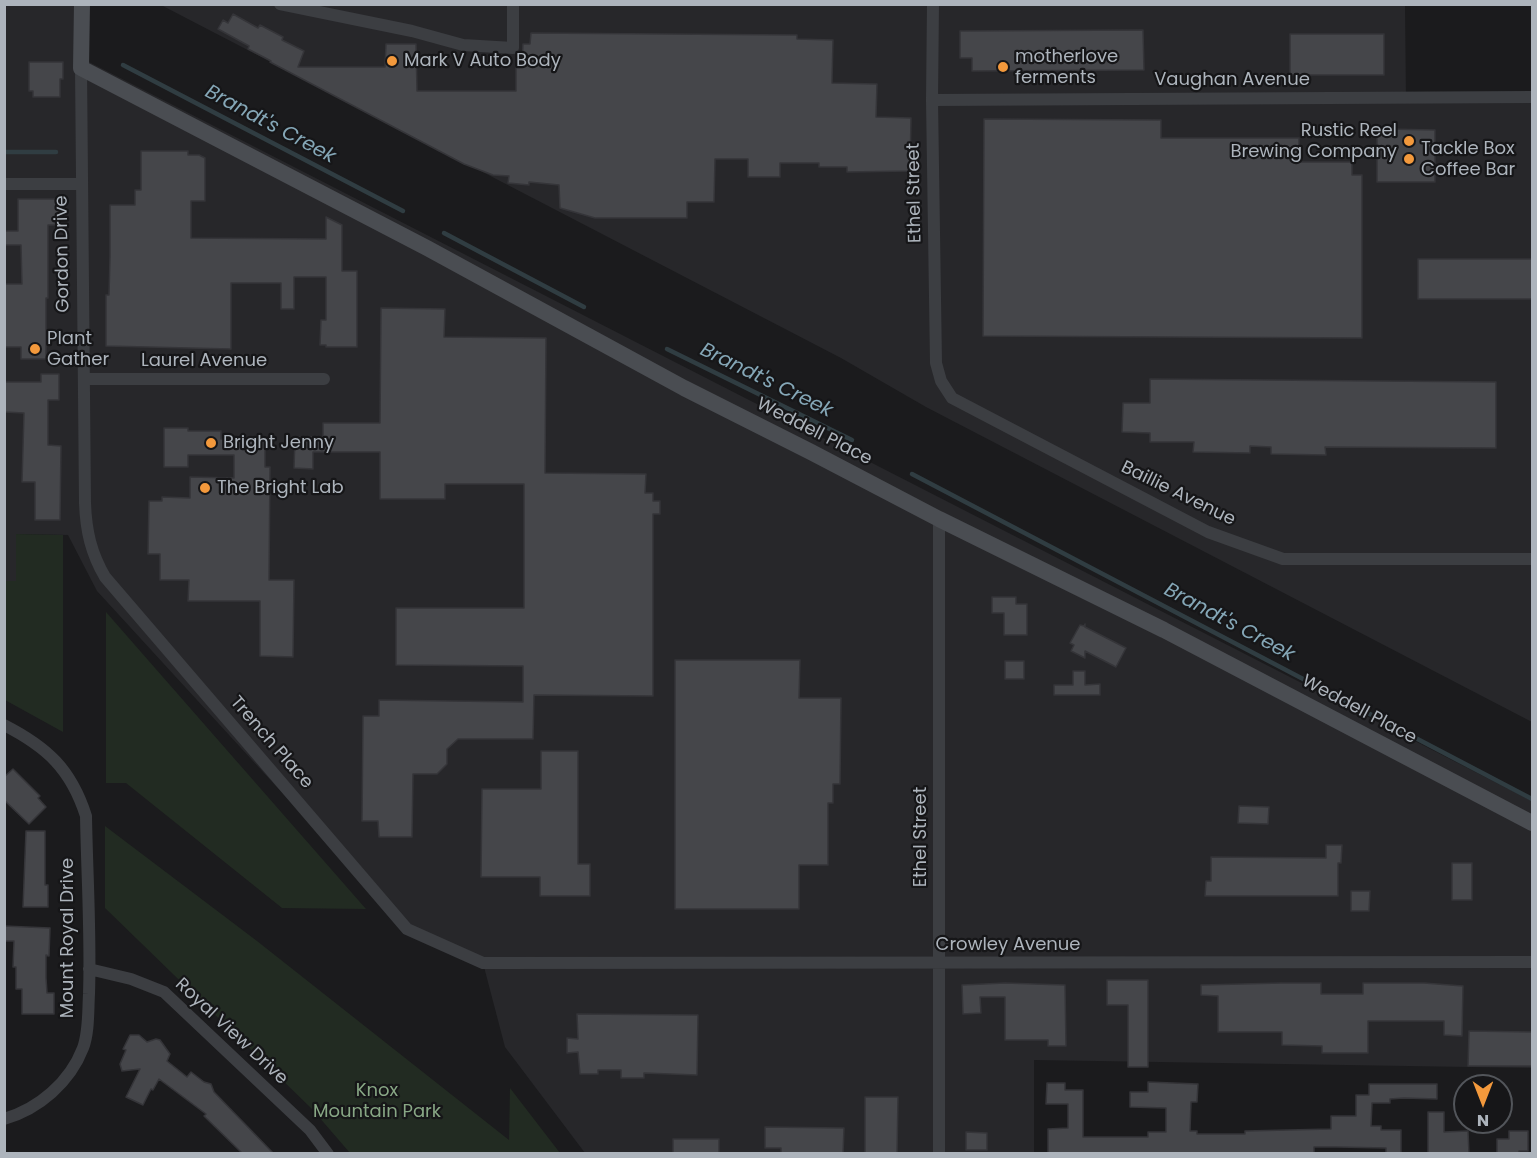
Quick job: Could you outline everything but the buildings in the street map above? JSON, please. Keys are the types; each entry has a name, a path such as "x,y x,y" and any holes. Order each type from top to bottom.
{"street":[{"name":"Gordon Drive","path":"82,4 81,184 85,503"},
{"path":"280,4 412,31 463,45 513,48 513,4"},
{"name":"Ethel Street","path":"933,4 936,363 941,381"},
{"name":"Weddell Place","path":"81,68 427,248 684,388 939,519 1164,630 1533,823"},
{"name":"Vaughan Avenue","path":"932,99 1533,97"},
{"path":"4,184 81,184"},
{"name":"Laurel Avenue","path":"84,379 324,379"},
{"name":"Baillie Avenue","path":"941,381 952,398 1208,532 1283,559 1533,559"},
{"name":"Trench Place","path":"85,503 87,532 91,548 105,577 407,929 483,963"},
{"name":"Ethel Street","path":"939,519 939,1154"},
{"name":"Mount Royal Drive","path":"4,725 30,739 50,754 70,777 79,792 86,816 89,969 88,1015 83,1047 67,1076 45,1100 21,1114 4,1119"},
{"name":"Crowley Avenue","path":"483,963 1533,962"},
{"name":"Royal View Drive","path":"89,969 131,979 164,992 310,1130 328,1154"}],"shaded area":[{"path":"5,5 89,5 89,62 1532,801 1532,1068 1034,1060 1034,1153 585,1153 505,1047 483,963 407,929 97,591 68,535 16,534 16,581 5,581"},
{"path":"161,5 1405,5 1406,99 1532,101 1532,722 926,407 841,358"}],"green space":[{"path":"16,534 63,535 63,732 5,700 5,581 16,581"},
{"path":"106,612 366,909 282,908 126,783 106,783"},
{"name":"Knox Mountain Park","path":"105,826 257,941 509,1140 510,1088 560,1153 350,1153 312,1109 105,908"}],"waterway":[{"name":"Brandt's Creek","path":"123,65 403,211"},
{"name":"Brandt's Creek","path":"4,152 56,152"},
{"name":"Brandt's Creek","path":"444,233 584,307"},
{"name":"Brandt's Creek","path":"667,349 852,440"},
{"name":"Brandt's Creek","path":"912,474 1532,799"}],"place":[{"name":"Mark V Auto Body","path":"392,61"},
{"name":"motherlove ferments","path":"1003,67"},
{"name":"Rustic Reel Brewing Company","path":"1409,141"},
{"name":"Tackle Box Coffee Bar","path":"1409,159"},
{"name":"Plant Gather","path":"35,349"},
{"name":"Bright Jenny","path":"211,443"},
{"name":"The Bright Lab","path":"205,488"}]}
